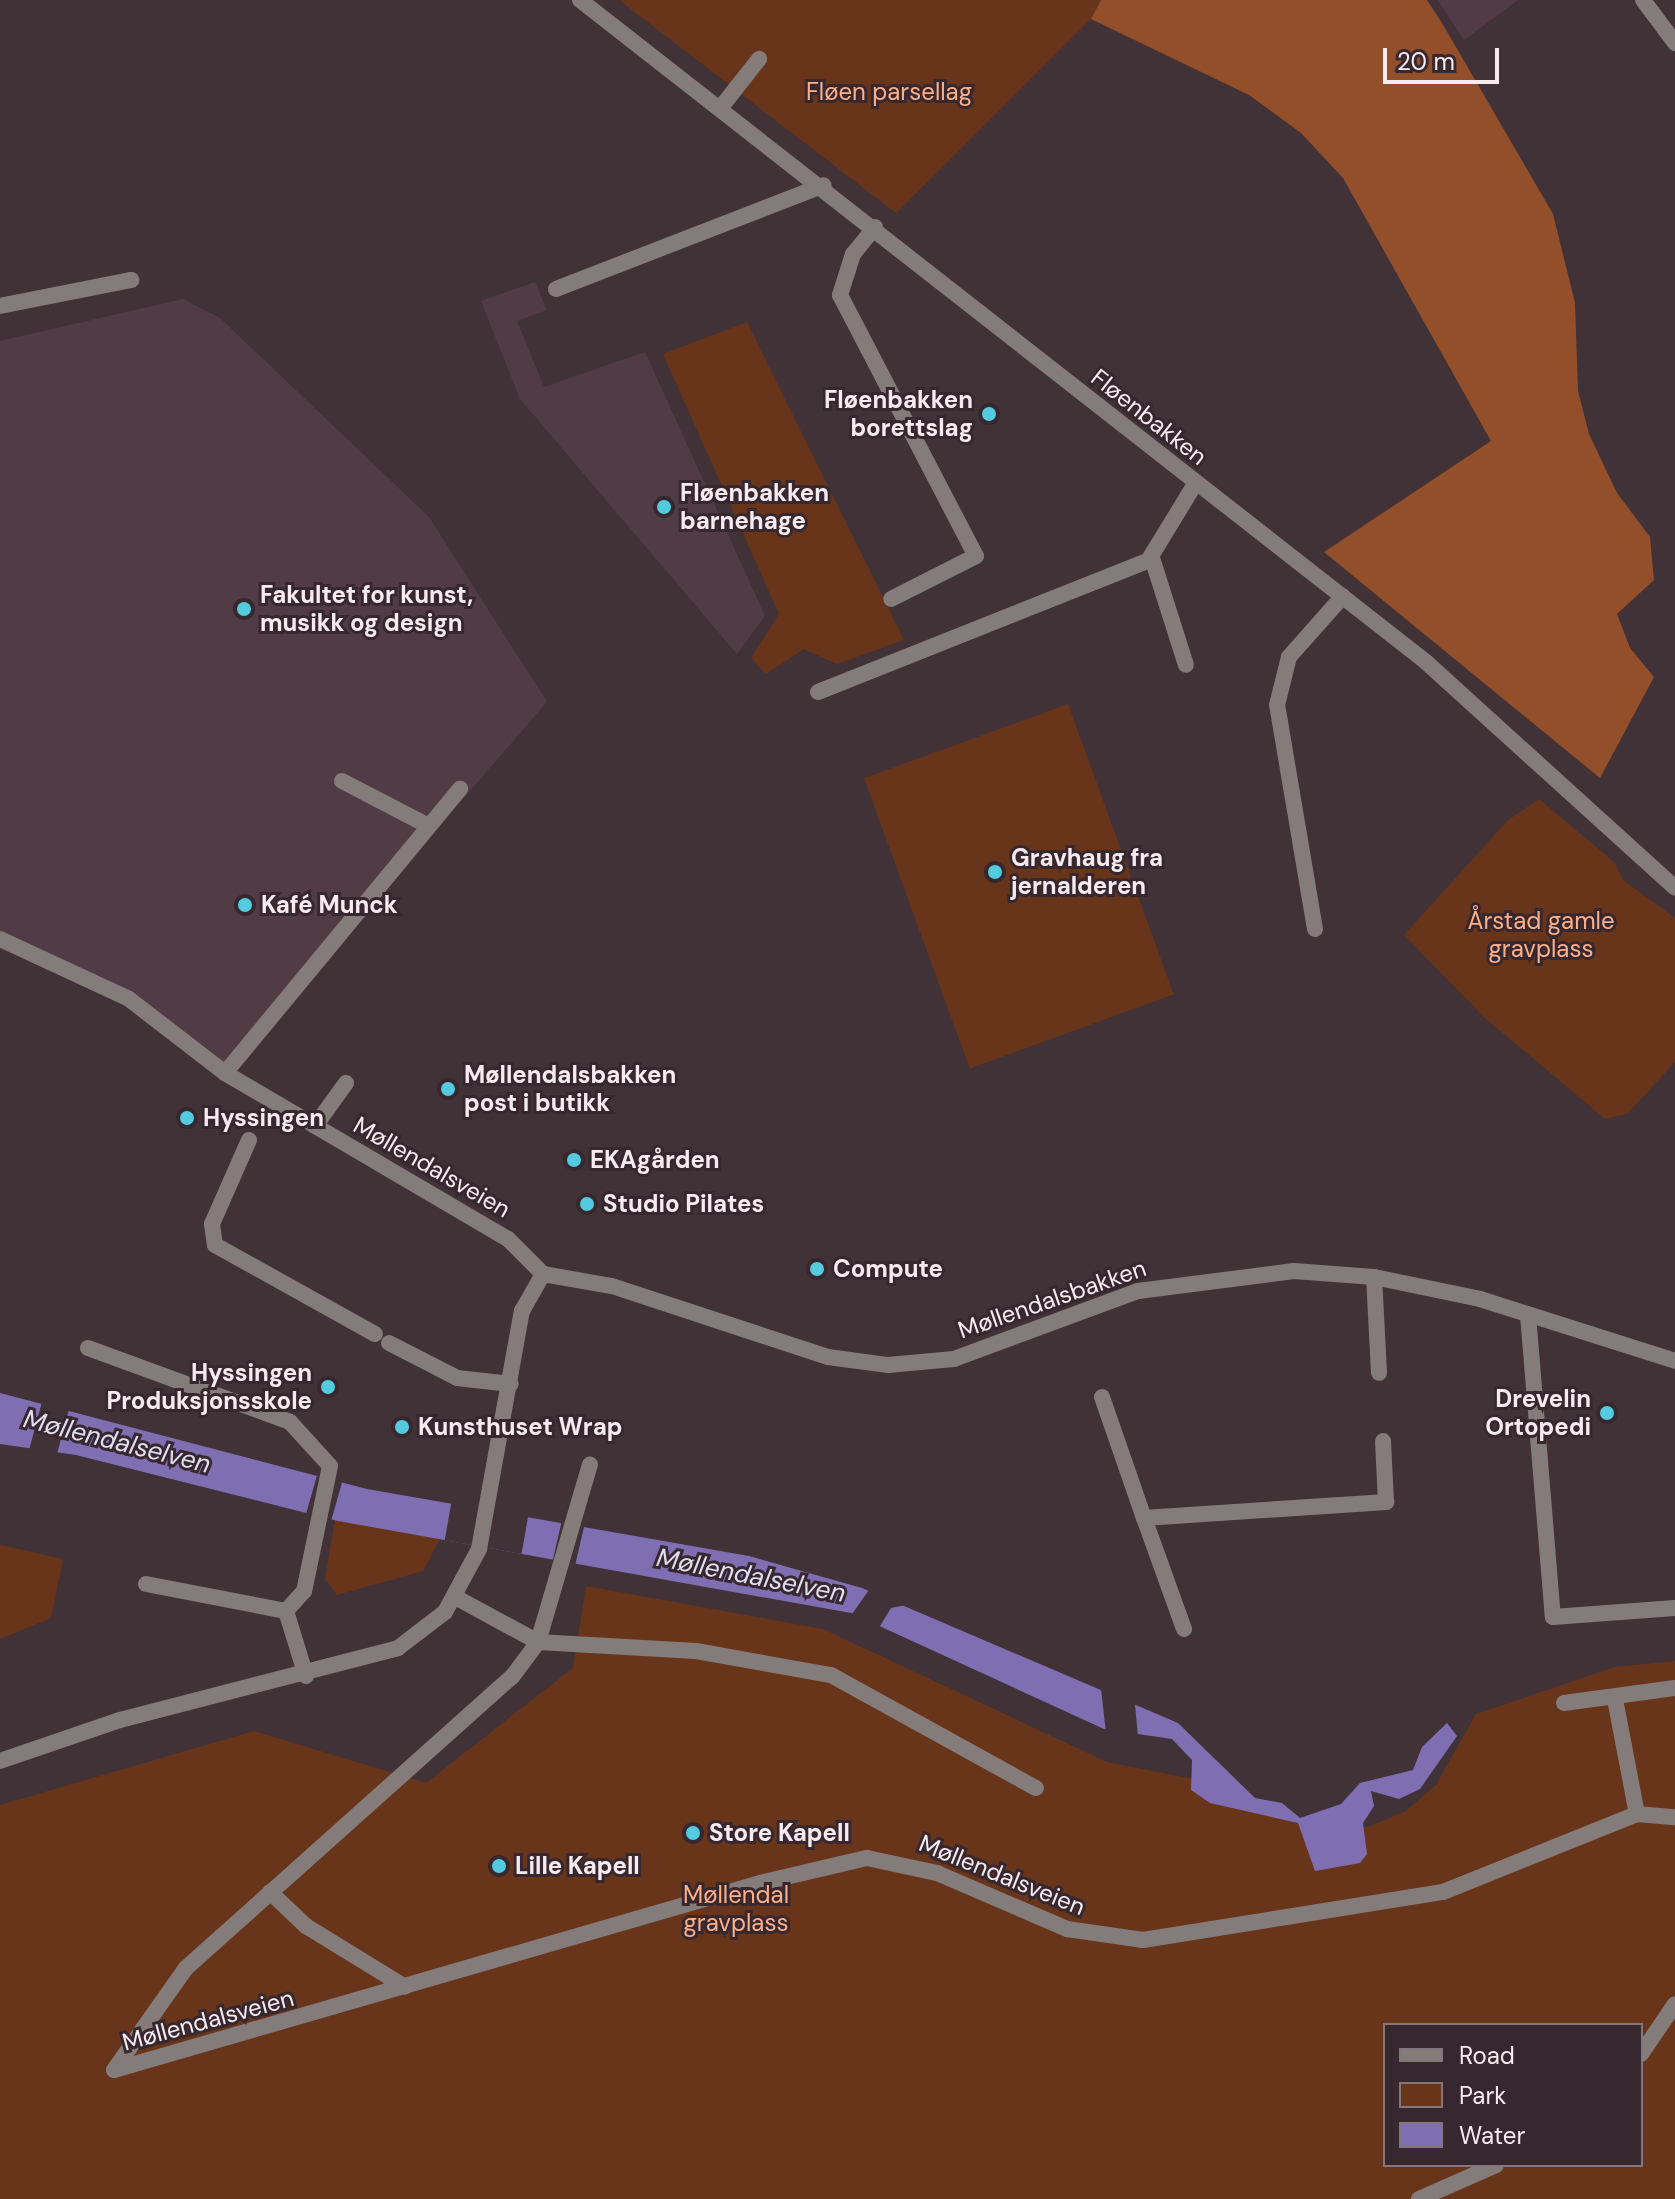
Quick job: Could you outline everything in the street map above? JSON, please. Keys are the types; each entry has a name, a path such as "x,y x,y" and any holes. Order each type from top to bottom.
{"street":[{"name":"Fløenbakken","path":"580,0 824,185 1195,484 1426,662 1675,888"},
{"path":"1643,0 1675,43"},
{"path":"722,106 759,59"},
{"path":"556,289 824,185"},
{"path":"875,227 853,254 840,295 976,556 891,599"},
{"path":"0,306 131,280"},
{"path":"818,692 1152,558 1195,484"},
{"path":"1152,558 1186,665"},
{"path":"1315,929 1277,705 1289,657 1343,596"},
{"path":"342,781 425,824"},
{"path":"225,1073 425,824 460,789"},
{"name":"Møllendalsveien","path":"0,939 129,999 225,1073 508,1239 543,1274"},
{"path":"315,1126 346,1083"},
{"path":"249,1140 212,1224 215,1245 457,1378 511,1384"},
{"name":"Møllendalsbakken","path":"543,1274 612,1286 775,1342 863,1363 918,1365 988,1349 1138,1291 1246,1272 1374,1277 1528,1315 1675,1361"},
{"path":"0,1761 120,1720 306,1676 398,1648 457,1598 479,1549 490,1506 522,1311 543,1274"},
{"path":"1374,1277 1379,1373"},
{"path":"1528,1315 1553,1617 1675,1608"},
{"path":"88,1348 290,1422 330,1466 321,1524 304,1591 286,1611"},
{"path":"1102,1397 1184,1629"},
{"path":"1144,1518 1386,1502 1383,1441"},
{"path":"538,1642 590,1464"},
{"path":"146,1584 286,1611"},
{"path":"457,1598 538,1642 696,1651 831,1675 1036,1788"},
{"path":"286,1611 306,1676"},
{"name":"Møllendalsveien","path":"538,1642 512,1677 179,1977 114,2070 867,1858 937,1873 1067,1929 1143,1940 1443,1892 1637,1814 1675,1817"},
{"path":"1564,1703 1615,1699 1675,1688"},
{"path":"1615,1699 1637,1814"},
{"path":"270,1892 306,1926 405,1987"},
{"path":"1643,2051 1675,2004"},
{"path":"1419,2199 1491,2167"}],"shaded area":[{"path":"1101,0 1427,0 1442,23 1553,214 1575,303 1578,391 1589,434 1617,493 1650,537 1654,580 1617,614 1630,648 1654,677 1600,778 1324,552 1491,441 1343,178 1301,133 1249,95 1091,19"},
{"path":"1438,0 1518,0 1464,40"},
{"name":"Fløenbakken barnehage","path":"535,282 547,310 517,321 544,387 645,352 765,616 737,654 520,399 481,301"},
{"name":"Fakultet for kunst, musikk og design","path":"183,299 220,318 429,517 547,702 225,1073 129,999 0,939 0,341"}],"green space":[{"name":"Fløen parsellag","path":"619,0 1101,0 1091,19 896,213"},
{"path":"747,322 904,640 837,664 804,649 766,674 751,658 779,614 663,354"},
{"path":"1068,704 1174,994 970,1069 864,778"},
{"name":"Årstad gamle gravplass","path":"1539,799 1615,863 1623,880 1675,918 1675,1062 1627,1114 1605,1119 1485,1018 1404,935 1508,820"},
{"path":"335,1520 440,1539 423,1571 337,1595 325,1579"},
{"path":"0,1545 63,1559 51,1618 0,1639"},
{"name":"Møllendal gravplass","path":"586,1586 823,1629 1107,1762 1223,1785 1302,1826 1368,1827 1406,1811 1436,1785 1476,1714 1615,1667 1675,1661 1675,2199 0,2199 0,1805 254,1731 426,1783 573,1668"}],"water":[{"name":"Møllendalselven","path":"0,1393 367,1489 749,1556 862,1588 1178,1723 1255,1798 1282,1803 1300,1818 1341,1804 1360,1783 1413,1770 1422,1747 1447,1723 1457,1736 1420,1789 1399,1799 1371,1791 1374,1806 1363,1823 1367,1854 1360,1863 1315,1871 1298,1823 1210,1803 1191,1790 1192,1760 1172,1739 1104,1729 851,1613 338,1521 76,1455 0,1444"}],"pier":[{"path":"43,1398 70,1405 56,1458 29,1451"},
{"path":"318,1472 343,1479 330,1523 305,1516"},
{"path":"452,1499 529,1513 522,1554 445,1540"},
{"path":"562,1520 584,1525 575,1566 553,1561"},
{"path":"871,1587 911,1604 891,1608 877,1631 850,1617"},
{"path":"1101,1689 1135,1704 1138,1737 1106,1733"}],"place":[{"name":"Fløenbakken borettslag","path":"989,414"},
{"name":"Fløenbakken barnehage","path":"664,507"},
{"name":"Fakultet for kunst, musikk og design","path":"244,609"},
{"name":"Gravhaug fra jernalderen","path":"995,872"},
{"name":"Kafé Munck","path":"245,905"},
{"name":"Møllendalsbakken post i butikk","path":"448,1089"},
{"name":"Hyssingen","path":"187,1118"},
{"name":"EKAgården","path":"574,1160"},
{"name":"Studio Pilates","path":"587,1204"},
{"name":"Compute","path":"817,1269"},
{"name":"Hyssingen Produksjonsskole","path":"328,1387"},
{"name":"Drevelin Ortopedi","path":"1607,1413"},
{"name":"Kunsthuset Wrap","path":"402,1427"},
{"name":"Store Kapell","path":"693,1833"},
{"name":"Lille Kapell","path":"499,1866"}]}
